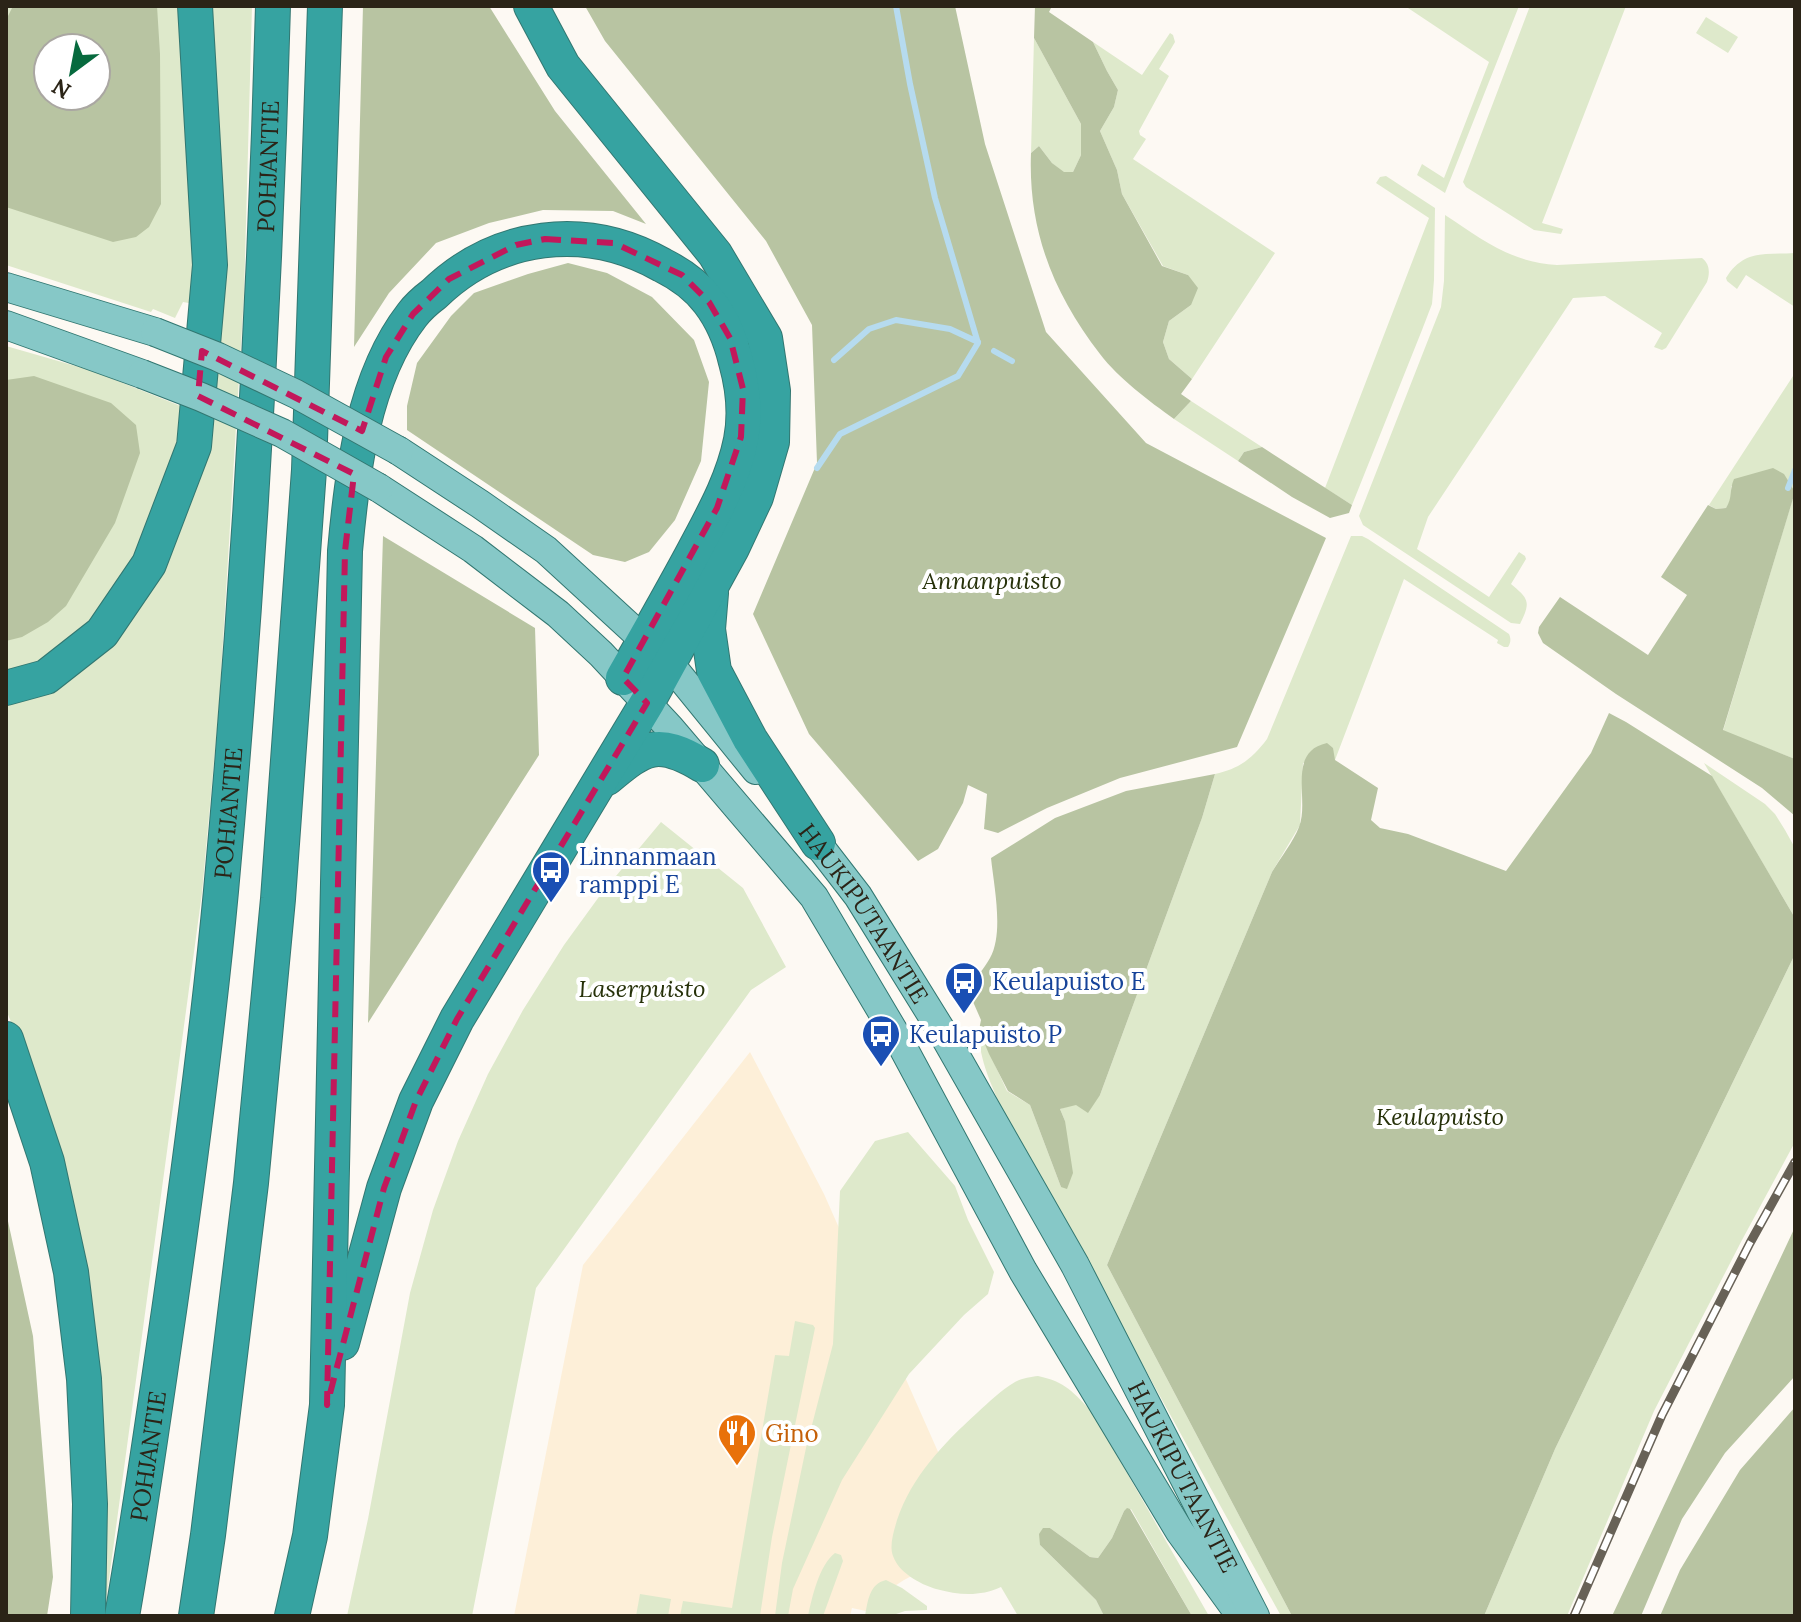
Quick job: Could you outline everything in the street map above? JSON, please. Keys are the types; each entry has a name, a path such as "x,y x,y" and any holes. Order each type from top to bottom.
{"highway":[{"path":"6,688 46,677 102,633 149,564 194,446 210,265 195,6"},
{"name":"POHJANTIE","path":"122,1616 188,1182 221,895 255,447 273,6"},
{"path":"196,1616 251,1183 278,899 309,470 325,6"},
{"path":"292,1616 310,1536 327,1405 350,1309 384,1188 416,1101 457,1019 647,703 732,548 756,497 772,442 773,391 765,338 715,254 563,66 531,6"},
{"path":"327,1405 345,551 350,494 375,387 386,357 413,314 449,279 472,264 516,245 545,239 614,243 646,255 682,275 709,302 730,338 743,389 741,437 732,474 623,678"},
{"path":"712,585 708,629 714,671 750,739 818,843"},
{"path":"594,788 636,754 647,751 664,748 682,753 702,765"},
{"path":"6,1039 47,1162 71,1272 84,1379 90,1504 88,1616"}],"main road":[{"name":"HAUKIPUTAANTIE","path":"6,287 155,332 218,357 296,394 399,451 546,550 669,663 858,896 941,1030 1075,1265 1255,1616"},
{"name":"HAUKIPUTAANTIE","path":"6,325 201,397 282,433 379,488 473,549 558,614 601,654 702,765 814,897 900,1042 1055,1325 1180,1532 1241,1616"}],"highlighted area":[{"path":"545,239 614,243 682,275 709,302 730,338 743,389 741,437 717,508 623,678 647,703 457,1019 416,1101 384,1188 327,1405 345,551 354,474 198,396 202,351 362,431 386,357 413,314 449,279 516,245"}],"shaded area":[{"path":"750,1052 824,1194 985,1558 957,1552 870,1602 866,1611 852,1608 850,1616 514,1616 583,1265"}],"green space":[{"path":"6,6 183,6 200,305 183,302 175,318 153,309 151,312 6,265"},
{"path":"13,6 157,6 161,204 149,227 136,237 113,242 6,207 6,20"},
{"path":"204,6 252,6 244,295 219,707 202,893 104,1616 99,1506 24,1052 6,1010 6,698 60,678 183,504"},
{"path":"363,6 489,6 555,111 646,224 613,211 543,210 489,223 436,243 389,293 354,347"},
{"name":"Annanpuisto","path":"585,6 955,6 985,144 1046,332 1146,443 1326,538 1237,747 1120,778 1047,808 998,833 984,829 987,794 968,785 963,803 938,849 918,861 809,734 753,614 817,463 812,325 766,241 605,41"},
{"path":"1035,6 1052,6 1049,12 1093,42 1118,90 1114,107 1100,131 1117,170 1122,194 1162,266 1188,275 1198,288 1191,305 1169,321 1163,342 1169,359 1192,379 1181,394 1191,401 1174,419 1107,363 1069,308 1047,260 1034,208 1031,153 1039,146 1052,163 1064,172 1073,172 1081,155 1081,124 1034,38"},
{"path":"1405,6 1519,6 1445,193 1417,175 1422,164 1444,178 1489,62"},
{"path":"1530,6 1626,6 1542,223 1563,229 1561,234 1534,230 1466,187 1463,182"},
{"path":"1706,17 1738,37 1728,53 1696,33"},
{"path":"1170,33 1175,42 1159,69 1169,76 1139,131 1146,139 1133,159 1275,253 1192,379 1169,359 1163,342 1169,321 1191,305 1188,275 1163,266 1122,194 1117,170 1100,131 1114,107 1118,90 1093,42 1142,75"},
{"path":"1034,38 1081,124 1081,155 1073,172 1064,173 1039,146 1031,153"},
{"path":"1386,176 1435,208 1432,304 1352,505 1325,488 1429,218 1376,183 1380,177"},
{"path":"1445,215 1498,248 1540,263 1557,265 1702,258 1709,269 1707,282 1662,350 1654,347 1662,333 1605,296 1573,298 1428,517 1417,549 1489,597 1519,552 1525,556 1511,584 1526,601 1526,611 1520,624 1511,623 1363,525 1359,516 1441,307"},
{"path":"1795,253 1795,307 1746,275 1737,289 1727,281 1733,269 1748,258"},
{"path":"568,263 607,273 652,297 694,340 709,382 701,461 675,520 649,552 625,562 593,555 407,430 407,406 417,363 451,316 474,293"},
{"path":"6,346 93,371 188,409 139,559 93,624 61,652 6,677"},
{"path":"1795,373 1795,491 1731,486 1732,499 1726,508 1716,509 1709,505"},
{"path":"34,376 111,403 136,425 140,453 115,523 66,606 48,622 22,637 6,641 6,380"},
{"path":"1191,401 1262,447 1244,452 1238,461 1174,419"},
{"path":"1262,447 1352,505 1349,513 1330,518 1238,461 1244,452"},
{"path":"1773,468 1784,474 1795,492 1723,730 1795,759 1795,816 1762,788 1543,643 1538,633 1560,597 1648,655 1687,595 1661,577 1708,505 1716,509 1726,508 1734,479"},
{"path":"1795,491 1795,759 1723,731"},
{"path":"383,536 535,628 539,755 368,1023"},
{"path":"1351,536 1368,539 1509,634 1510,644 1504,647 1497,643 1498,640 1404,579 1335,760 1303,763 1300,825 1272,872 1107,1265 1292,1616 1281,1616 1003,1111 983,1061 979,1030 1007,1091 1030,1105 1061,1187 1065,1121 1060,1109 1100,1095 1202,818 1215,774 1245,762 1267,739"},
{"name":"Keulapuisto","path":"1609,713 1712,776 1795,918 1795,954 1555,1449 1484,1616 1292,1616 1107,1265 1272,872 1299,827 1303,766 1314,748 1327,743 1333,748 1335,760 1378,788 1371,820 1380,828 1408,834 1506,871 1591,753"},
{"path":"1704,763 1765,804 1785,830 1795,848 1795,918"},
{"path":"1215,774 1202,818 1100,1095 1088,1113 1076,1105 1060,1109 1065,1121 1073,1173 1067,1189 1061,1187 1030,1105 1008,1091 989,1054 979,1030 981,1020 967,988 994,948 997,910 991,858 1055,818 1126,791"},
{"name":"Laserpuisto","path":"661,822 743,888 786,967 751,990 536,1288 472,1616 347,1616 410,1293 433,1210 458,1141 488,1074 564,945 601,894"},
{"path":"1795,954 1795,1142 1654,1411 1567,1616 1484,1616 1555,1449"},
{"path":"908,1132 955,1186 994,1272 988,1294 909,1374 842,1480 793,1589 788,1616 775,1616 782,1563 806,1448 833,1344 840,1191 875,1141"},
{"path":"6,1212 33,1336 53,1577 47,1616 6,1616"},
{"path":"1795,1227 1795,1376 1725,1453 1682,1519 1641,1616 1612,1616"},
{"path":"795,1321 815,1328 772,1537 760,1616 680,1616 683,1601 732,1608 775,1355 789,1356"},
{"path":"1038,1376 1056,1381 1068,1389 1092,1412 1209,1616 1192,1616 1131,1509 1124,1511 1112,1538 1098,1558 1090,1557 1050,1528 1040,1545 1096,1600 1104,1616 1018,1616 1001,1587 977,1594 944,1591 917,1581 896,1562 892,1538 903,1504 920,1475 952,1437 1000,1392 1018,1381"},
{"path":"1795,1407 1795,1616 1660,1616 1680,1570 1740,1470"},
{"path":"1127,1508 1192,1616 1104,1616 1096,1600 1040,1545 1039,1534 1043,1528 1050,1528 1090,1557 1098,1558"},
{"path":"835,1553 841,1555 843,1561 823,1616 808,1616 820,1573"},
{"path":"886,1580 927,1606 927,1610 905,1611 890,1616 865,1616 873,1589"},
{"path":"640,1594 671,1599 668,1616 636,1616"}],"waterway":[{"path":"817,468 840,434 958,376 978,343 935,198 896,6"},
{"path":"834,360 869,329 896,320 950,329 978,342"},
{"path":"994,351 1012,361"},
{"path":"1788,488 1795,470"}],"railway":[{"path":"1574,1616 1662,1415 1795,1162"}],"place":[{"name":"Linnanmaan ramppi E","path":"551,904"},
{"name":"Keulapuisto E","path":"964,1015"},
{"name":"Keulapuisto P","path":"881,1068"},
{"name":"Gino","path":"737,1467"}]}
